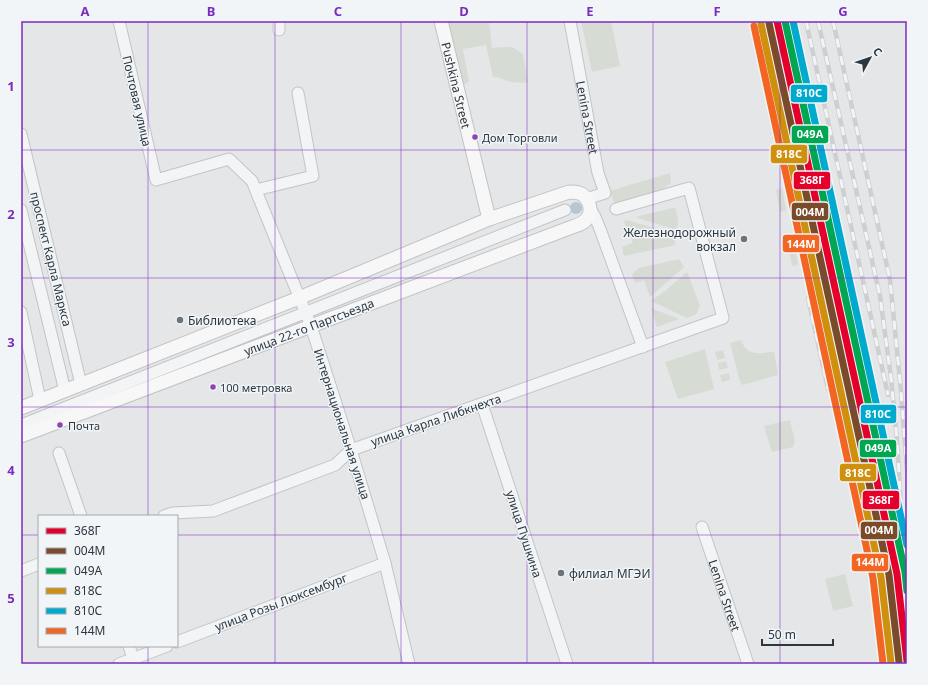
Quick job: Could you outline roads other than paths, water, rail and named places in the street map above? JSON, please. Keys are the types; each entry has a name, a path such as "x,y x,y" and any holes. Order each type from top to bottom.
{"main road":[{"name":"Pushkina Street","path":"441,21 489,219"},
{"path":"21,408 299,298 489,219 569,192 588,205"},
{"name":"улица 22-го Партсъезда","path":"21,436 572,227 583,222 588,217 588,205"}],"street":[{"name":"Почтовая улица","path":"119,21 156,180"},
{"name":"Lenina Street","path":"570,21 598,173 605,193 588,205"},
{"path":"256,190 313,176 298,93"},
{"name":"проспект Карла Маркса","path":"21,134 81,384"},
{"name":"Интернациональная улица","path":"156,180 229,159 252,180 311,326 351,450 385,563 409,664"},
{"name":"улица Карла Либкнехта","path":"167,515 173,513 212,511 335,465 351,450 723,318 689,188 616,209"},
{"path":"588,205 643,347"},
{"name":"проспект Карла Маркса","path":"21,210 65,390"},
{"path":"21,425 565,210"},
{"path":"21,312 40,400"},
{"name":"улица Пушкина","path":"482,404 567,664"},
{"path":"59,453 82,515"},
{"name":"Lenina Street","path":"702,527 748,664"},
{"name":"улица Розы Люксембург","path":"178,642 385,563"},
{"path":"21,571 38,564"},
{"path":"129,647 134,661"},
{"path":"119,664 134,661 165,647"}],"water":[{"path":"574,202 578,202 582,208 578,214 574,214 570,210 570,206"}],"railway":[{"path":"806,21 888,395"},
{"path":"818,21 880,296 891,378 897,440 902,521"},
{"path":"833,21 890,280 907,470"},
{"path":"822,295 841,384"},
{"path":"808,298 828,389"}],"place":[{"name":"Дом Торговли","path":"475,137"},
{"name":"Железнодорожный вокзал","path":"744,239"},
{"name":"Библиотека","path":"180,320"},
{"name":"100 метровка","path":"213,387"},
{"name":"Почта","path":"60,425"},
{"name":"филиал МГЭИ","path":"561,573"}]}
